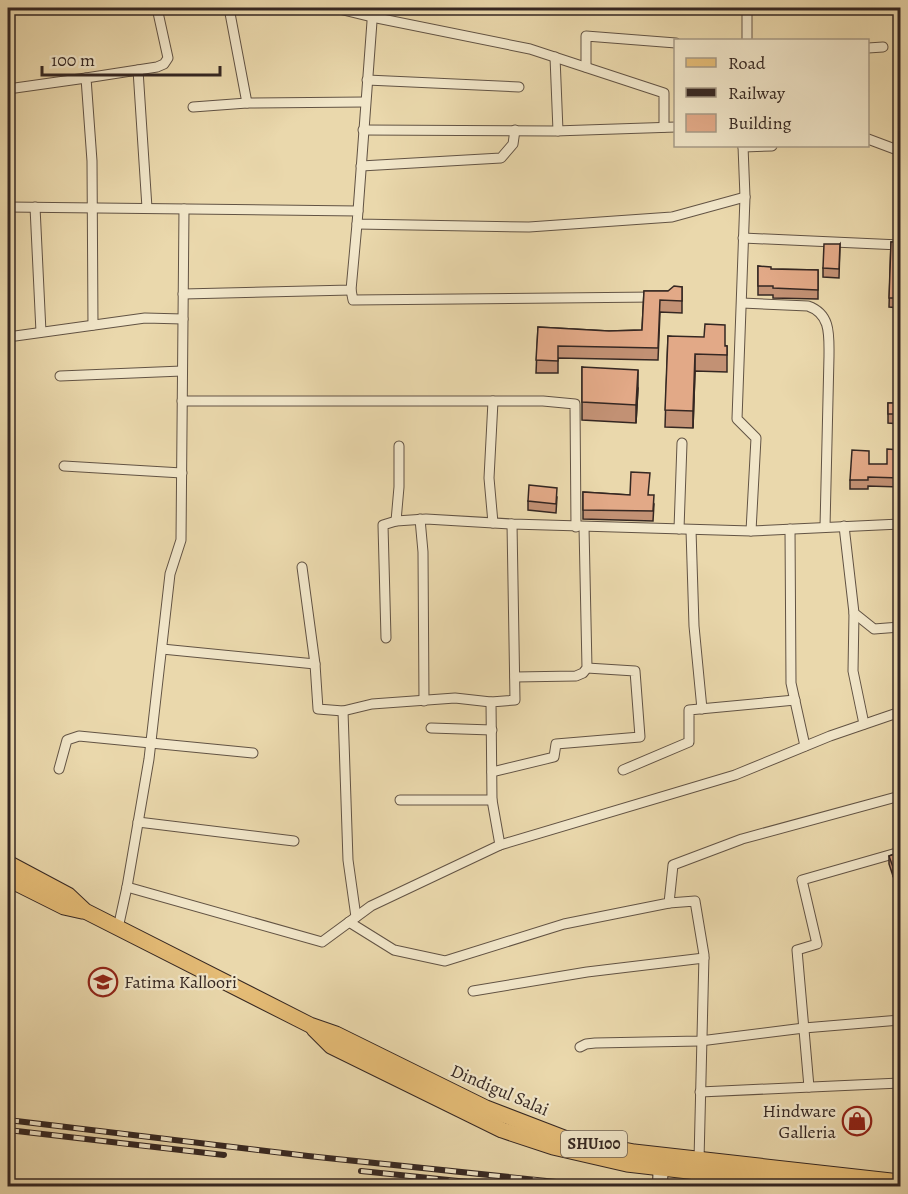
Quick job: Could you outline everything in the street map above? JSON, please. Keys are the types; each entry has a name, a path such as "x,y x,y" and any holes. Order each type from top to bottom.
{"main road":[{"name":"Dindigul Salai","path":"8,863 68,895 85,911 118,928 310,1025 336,1034 486,1108 564,1138 661,1161 819,1186"},
{"name":"Dindigul Salai","path":"8,879 64,907 85,911"},
{"name":"Dindigul Salai","path":"661,1161 699,1160 900,1182"},
{"path":"660,1186 661,1161"}],"street":[{"path":"8,89 157,67 164,64 168,58 157,8"},
{"path":"229,8 247,103"},
{"path":"335,8 373,12 530,49 664,93 664,127"},
{"path":"747,8 747,39"},
{"path":"373,12 351,290 353,300 668,297"},
{"path":"586,67 586,36 674,43"},
{"path":"869,48 883,47"},
{"path":"555,57 558,131"},
{"path":"138,70 147,208"},
{"path":"86,78 92,162 93,325"},
{"path":"367,80 519,87"},
{"path":"193,107 247,103 366,102"},
{"path":"363,130 558,131 674,127"},
{"path":"361,166 501,158 513,144 515,130"},
{"path":"869,140 900,151"},
{"path":"743,147 745,197 737,419 756,438 751,531"},
{"path":"357,224 529,227 672,217 745,197"},
{"path":"8,207 358,211"},
{"path":"35,207 41,332"},
{"path":"118,928 152,742 170,574 181,540 184,208"},
{"path":"743,238 900,245"},
{"path":"183,294 351,290"},
{"path":"742,303 808,306 817,309 826,321 829,332 829,356 825,527"},
{"path":"8,336 145,318 183,319"},
{"path":"60,376 182,371"},
{"path":"182,401 543,401 575,404 587,668 576,676 515,677"},
{"path":"493,401 489,478 493,523"},
{"path":"679,529 682,442"},
{"path":"396,521 399,446"},
{"path":"64,466 182,473"},
{"path":"420,519 423,552 424,701"},
{"path":"386,638 383,525 396,521 420,519 580,527 751,531 900,524"},
{"path":"302,567 315,664 318,709 343,711 372,704 455,698 491,702 515,700 512,524"},
{"path":"844,526 854,613 853,671 864,724"},
{"path":"790,529 791,683 806,746"},
{"path":"691,530 694,626 702,709"},
{"path":"854,613 874,628 900,627"},
{"path":"162,649 315,664"},
{"path":"492,772 554,757 556,744 640,737 635,671 587,668"},
{"path":"623,770 689,742 689,710 795,700"},
{"path":"491,702 492,800 500,845"},
{"path":"343,711 352,920"},
{"path":"127,887 322,942 371,906 500,845 735,775 900,712"},
{"path":"431,729 492,730"},
{"path":"59,769 67,740 73,737 86,736 253,753"},
{"path":"669,903 673,866 742,839 900,796"},
{"path":"400,800 492,800"},
{"path":"138,822 294,841"},
{"path":"809,1087 797,950 817,944 802,880 900,852"},
{"path":"352,920 394,950 445,961 564,924 669,903 695,901 704,958 700,1041 699,1160"},
{"path":"473,991 587,972 704,958"},
{"path":"580,1047 595,1043 700,1041 804,1028 900,1020"},
{"path":"700,1092 900,1083"}],"building":[{"path":"891,242 900,242 900,298 889,298"},
{"path":"824,244 840,244 839,269 823,268"},
{"path":"758,266 771,267 771,269 818,270 818,290 758,286"},
{"path":"674,286 682,287 682,301 660,300 658,348 558,346 558,361 536,360 538,327 609,331 642,330 644,291 668,291"},
{"path":"705,324 725,325 727,355 695,354 693,411 665,410 668,336 704,337"},
{"path":"582,367 638,370 636,405 582,402"},
{"path":"888,403 900,403 900,414 888,414"},
{"path":"887,449 900,450 900,478 868,477 868,480 850,480 852,450 869,451 869,464 887,464"},
{"path":"631,472 650,473 648,495 654,495 653,511 583,510 583,492 630,495"},
{"path":"529,485 557,488 556,504 528,501"},
{"path":"900,852 900,864 893,867 889,856"}],"railway":[{"path":"8,1120 308,1156 595,1186"},
{"path":"8,1130 224,1155"},
{"path":"361,1171 507,1186"}],"place":[{"name":"Fatima Kalloori","path":"103,982"},
{"name":"Hindware Galleria","path":"857,1121"}]}
